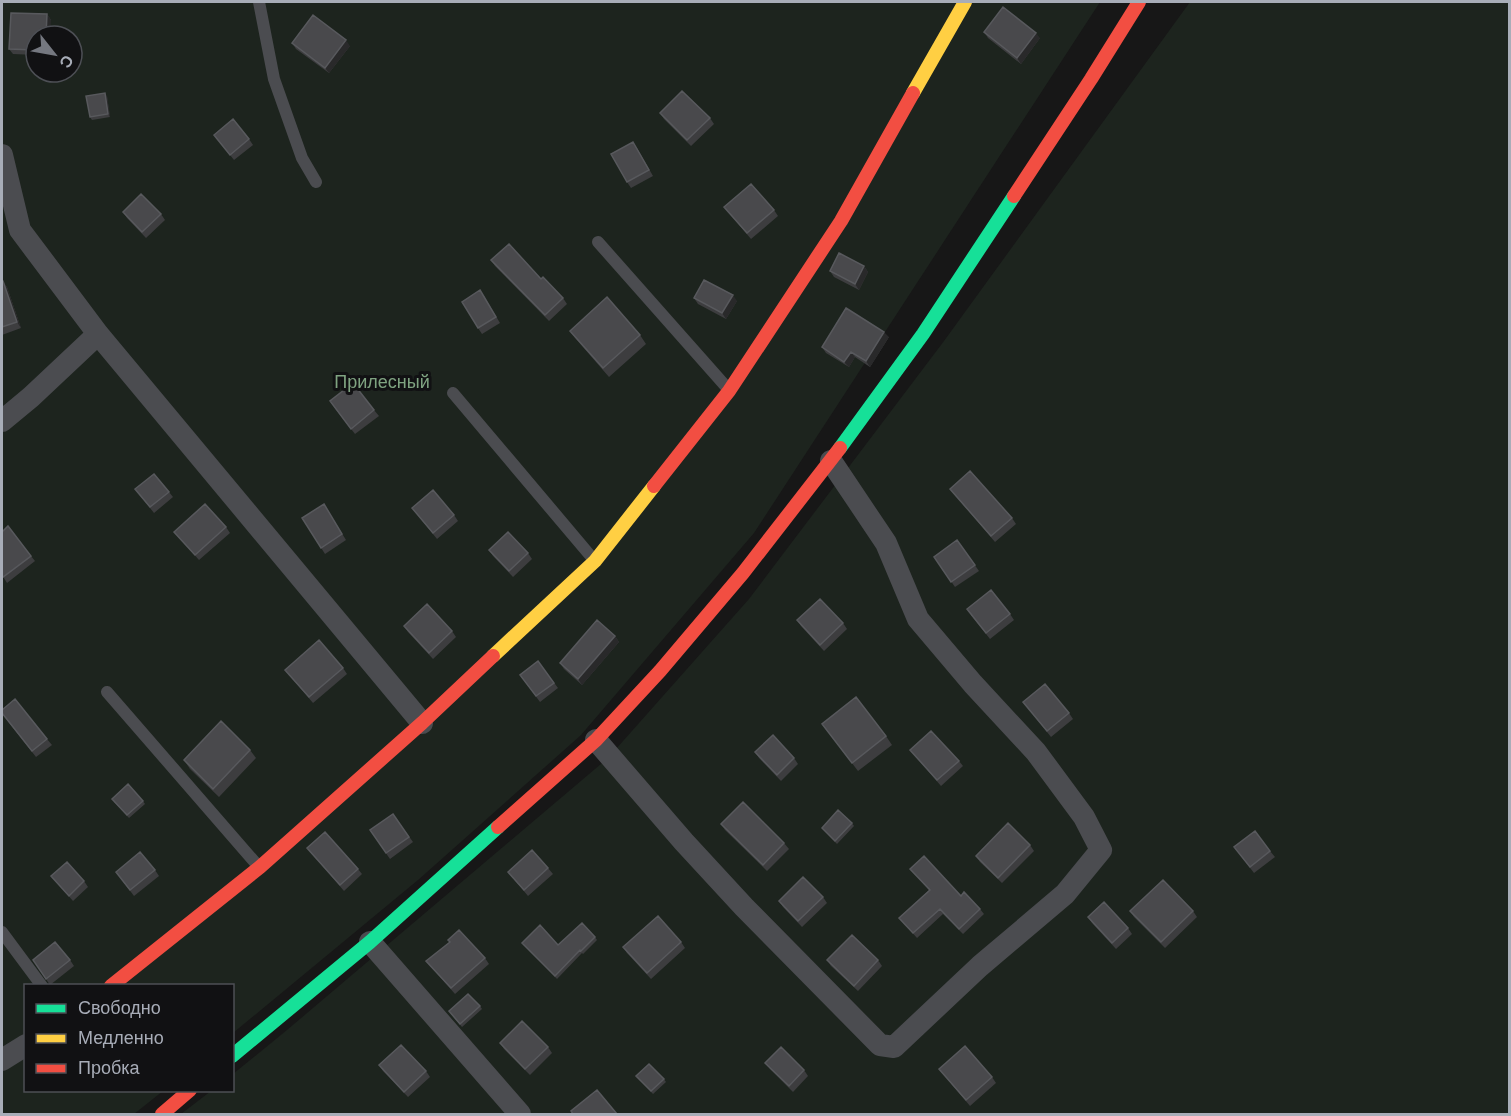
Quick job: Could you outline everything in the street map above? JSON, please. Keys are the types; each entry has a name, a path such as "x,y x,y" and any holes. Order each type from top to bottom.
{"street":[{"path":"114,984 260,867 422,723 595,561 729,391 841,221 965,2"},
{"path":"234,1054 370,942 596,740 660,671 743,573 831,461 923,334 1091,79 1138,2"},
{"path":"2,155 20,230 98,334 422,723"},
{"path":"2,421 98,334"},
{"path":"596,740 744,907 880,1045 894,1047 980,966 1065,894 1101,850 1084,817 1036,752 973,684 918,619 886,543 831,461"},
{"path":"370,942 520,1114"},
{"path":"2,1060 24,1046"},
{"path":"162,1114 188,1092"}],"lane":[{"path":"259,2 274,79 302,158 316,182"},
{"path":"598,242 729,391"},
{"path":"453,393 595,561"},
{"path":"107,692 260,867"},
{"path":"2,932 41,984"}],"green space":[{"name":"Прилесный","path":"2,2 1100,2 754,533 581,735 418,880 234,1032 234,984 24,984 24,1092 162,1092 134,1114 2,1114"},
{"path":"1190,2 1509,2 1509,1114 181,1114 210,1092 234,1092 234,1073 608,758 749,599 944,341"}],"building":[{"path":"1003,7 1036,33 1017,58 984,32"},
{"path":"11,13 47,14 47,24 24,24 24,50 9,49"},
{"path":"313,15 346,40 325,68 292,43"},
{"path":"682,91 710,118 687,140 660,113"},
{"path":"105,93 108,114 90,117 86,96"},
{"path":"233,119 249,139 230,155 214,135"},
{"path":"633,142 649,170 627,182 611,154"},
{"path":"751,184 774,210 747,233 724,207"},
{"path":"141,194 161,214 142,232 123,212"},
{"path":"509,244 541,279 543,277 563,298 545,315 491,260"},
{"path":"839,253 864,266 855,284 830,271"},
{"path":"704,280 733,295 722,313 694,298"},
{"path":"2,281 17,322 2,327"},
{"path":"480,290 496,317 478,328 462,302"},
{"path":"607,297 640,335 603,368 570,331"},
{"path":"846,308 884,332 866,361 851,352 844,362 822,347"},
{"path":"353,383 374,410 351,429 330,401"},
{"path":"970,471 1012,518 991,536 950,489"},
{"path":"154,474 169,492 150,507 135,489"},
{"path":"433,490 454,515 433,533 412,508"},
{"path":"205,504 226,527 195,555 174,532"},
{"path":"324,504 342,534 321,548 302,518"},
{"path":"8,526 31,556 3,577 2,532"},
{"path":"508,532 528,553 509,571 489,550"},
{"path":"957,540 975,565 951,582 934,557"},
{"path":"991,590 1010,614 986,633 967,609"},
{"path":"820,599 843,623 820,645 797,620"},
{"path":"427,604 452,631 429,653 404,626"},
{"path":"597,620 615,636 578,679 560,663"},
{"path":"319,640 343,668 309,697 285,670"},
{"path":"538,661 554,683 536,696 520,675"},
{"path":"1045,684 1069,713 1047,731 1023,702"},
{"path":"856,697 886,736 852,763 822,724"},
{"path":"15,699 47,739 32,751 2,713 2,710"},
{"path":"221,721 250,750 213,789 184,760"},
{"path":"931,731 959,761 937,780 910,750"},
{"path":"773,735 794,758 777,775 755,752"},
{"path":"128,784 143,801 127,815 112,799"},
{"path":"743,802 784,843 763,865 721,824"},
{"path":"838,810 852,823 835,841 822,828"},
{"path":"393,814 409,837 386,853 370,830"},
{"path":"1008,823 1030,845 998,878 976,856"},
{"path":"1255,831 1270,851 1250,867 1234,847"},
{"path":"325,832 358,869 340,885 307,848"},
{"path":"532,850 548,868 524,890 508,872"},
{"path":"140,852 155,870 130,890 116,872"},
{"path":"924,856 961,896 964,892 980,909 959,929 940,909 913,933 899,918 930,890 910,869"},
{"path":"67,862 84,881 69,896 51,876"},
{"path":"803,877 823,897 798,921 779,901"},
{"path":"1163,880 1193,911 1161,942 1130,911"},
{"path":"1104,902 1128,928 1112,943 1088,917"},
{"path":"658,916 681,942 647,973 623,947"},
{"path":"582,923 595,937 555,976 522,943 540,925 558,945"},
{"path":"459,930 485,958 451,988 426,961 450,942 448,940"},
{"path":"852,935 878,960 854,986 827,960"},
{"path":"55,942 70,960 46,979 33,960"},
{"path":"468,994 480,1006 460,1024 449,1011"},
{"path":"522,1021 548,1047 525,1069 500,1043"},
{"path":"401,1045 426,1071 404,1092 379,1065"},
{"path":"965,1046 992,1077 966,1100 939,1069"},
{"path":"781,1047 804,1070 789,1086 765,1063"},
{"path":"649,1064 664,1079 651,1091 636,1076"},
{"path":"597,1090 617,1114 573,1114 571,1111"}],"traffic: fast":[{"path":"840,448 923,334 1014,196"},
{"path":"234,1054 370,942 498,827"}],"traffic: slow":[{"path":"913,93 965,2"},
{"path":"493,656 595,561 654,486"}],"traffic: jam":[{"path":"1014,196 1139,2"},
{"path":"654,486 729,391 841,221 913,93"},
{"path":"498,827 596,740 660,671 743,573 840,448"},
{"path":"114,984 260,867 422,723 493,656"},
{"path":"162,1114 188,1092"}]}
